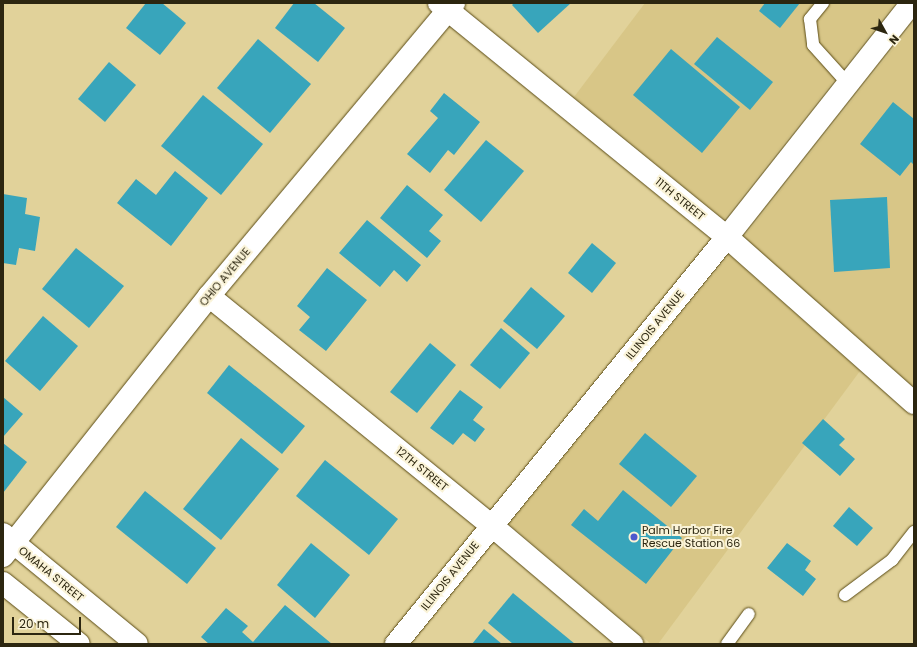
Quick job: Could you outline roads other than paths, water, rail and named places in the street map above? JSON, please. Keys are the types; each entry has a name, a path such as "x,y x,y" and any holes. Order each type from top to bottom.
{"street":[{"name":"ILLINOIS AVENUE","path":"396,644 491,525 727,237 912,3"},
{"name":"11TH STREET","path":"447,5 727,237 913,400"},
{"name":"OHIO AVENUE","path":"6,544 447,5"},
{"name":"12TH STREET","path":"209,296 491,525 632,644"},
{"name":"OMAHA STREET","path":"6,544 137,644"},
{"path":"3,584 79,644"}],"lane":[{"path":"823,3 810,19 813,45 849,84"},
{"path":"845,595 892,560 914,532"},
{"path":"727,644 749,614"}],"place":[{"name":"Palm Harbor Fire Rescue Station 66","path":"634,537"}]}
